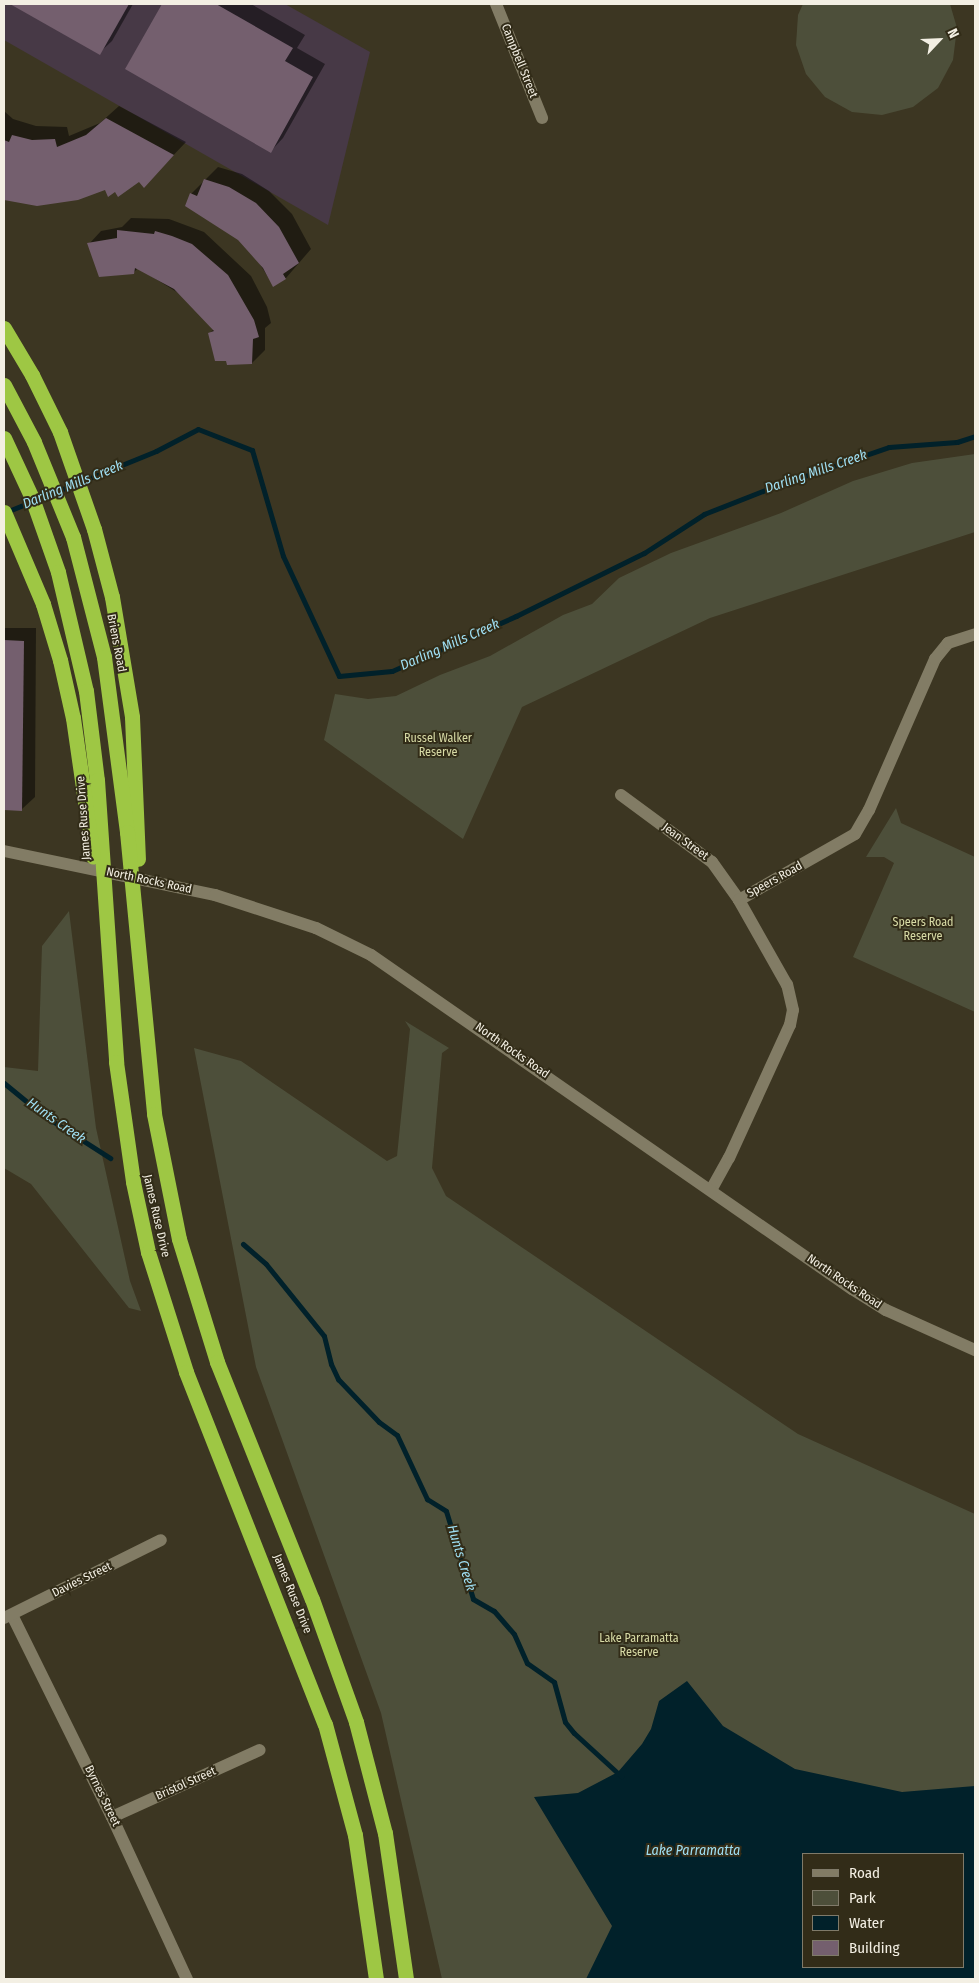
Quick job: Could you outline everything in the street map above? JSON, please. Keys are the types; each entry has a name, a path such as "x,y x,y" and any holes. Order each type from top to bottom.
{"highway":[{"path":"4,328 32,375 60,432 94,529 124,655 132,717 133,834"},
{"name":"Briens Road","path":"4,385 34,442 73,537 104,657 133,834 136,923"},
{"name":"James Ruse Drive","path":"7,445 49,546 82,668 94,751 93,825 104,917 123,1120 148,1252 186,1372 325,1724 355,1835 376,1979"},
{"path":"4,512 24,556 52,632 67,689 93,825"},
{"name":"James Ruse Drive","path":"136,923 154,1114 179,1240 217,1362 312,1600 356,1722 385,1833 406,1979"}],"street":[{"name":"Campbell Street","path":"496,4 542,118"},
{"name":"Speers Road","path":"711,1190 782,1042 793,1010 786,985 738,900 855,834 869,810 935,659 948,644 975,634"},
{"name":"Jean Street","path":"621,795 712,862 738,900"},
{"name":"North Rocks Road","path":"4,851 214,896 316,928 371,955 886,1310 975,1350"},
{"name":"Davies Street","path":"8,1616 161,1540"},
{"name":"Byrnes Street","path":"8,1616 112,1817 187,1979"},
{"name":"Bristol Street","path":"112,1817 260,1750"}],"shaded area":[{"path":"4,4 285,4 370,52 328,225 4,40"}],"green space":[{"path":"803,4 950,4 957,28 953,60 938,88 913,107 882,115 852,112 825,97 806,74 796,45 798,15"},
{"name":"Russel Walker Reserve","path":"975,454 975,532 710,618 522,707 463,839 324,740 335,694 368,699 396,696 440,675 490,656 563,615 592,604 619,578 671,553 781,513 853,481 912,463"},
{"name":"Speers Road Reserve","path":"896,808 901,823 975,857 975,1012 853,957 894,863 884,857 866,857"},
{"path":"69,911 96,1128 130,1281 141,1311 129,1308 31,1184 4,1168 4,1067 38,1071 42,946"},
{"name":"Lake Parramatta Reserve","path":"405,1021 449,1048 442,1053 432,1168 446,1196 798,1434 975,1514 975,1979 442,1979 381,1713 256,1367 194,1048 241,1061 387,1161 397,1156 410,1029"}],"water":[{"name":"Lake Parramatta","path":"687,1681 723,1726 795,1769 902,1792 975,1786 975,1979 586,1979 612,1926 534,1797 578,1793 618,1772 642,1744 651,1729 659,1701"}],"building":[{"path":"10,4 129,4 100,55"},
{"path":"162,4 216,4 293,48 285,61 313,77 271,153 125,69"},
{"path":"106,118 174,155 144,188 139,182 118,197 115,192 108,197 105,190 78,200 37,206 4,200 4,140 9,142 12,135 32,140 55,139 57,147 86,135"},
{"path":"204,179 229,187 256,203 279,227 299,263 283,274 286,279 273,287 263,268 238,240 185,206 190,193 197,196"},
{"path":"117,230 154,234 155,231 192,244 228,275 254,320 259,337 253,339 252,364 227,365 226,361 215,361 208,333 214,331 174,289 135,268 134,274 99,277 87,243 117,238"},
{"path":"4,640 24,641 22,811 4,810"}],"waterway":[{"name":"Darling Mills Creek","path":"6,512 156,451 198,429 252,450 283,556 339,676 392,671 516,616 644,553 704,514 773,487 889,447 957,442 975,436"},
{"name":"Hunts Creek","path":"4,1083 43,1115 110,1158"},
{"name":"Hunts Creek","path":"243,1244 266,1264 324,1336 331,1364 338,1379 379,1422 397,1435 427,1499 446,1511 473,1599 494,1611 514,1634 527,1663 554,1682 565,1722 574,1733 621,1776"}]}
